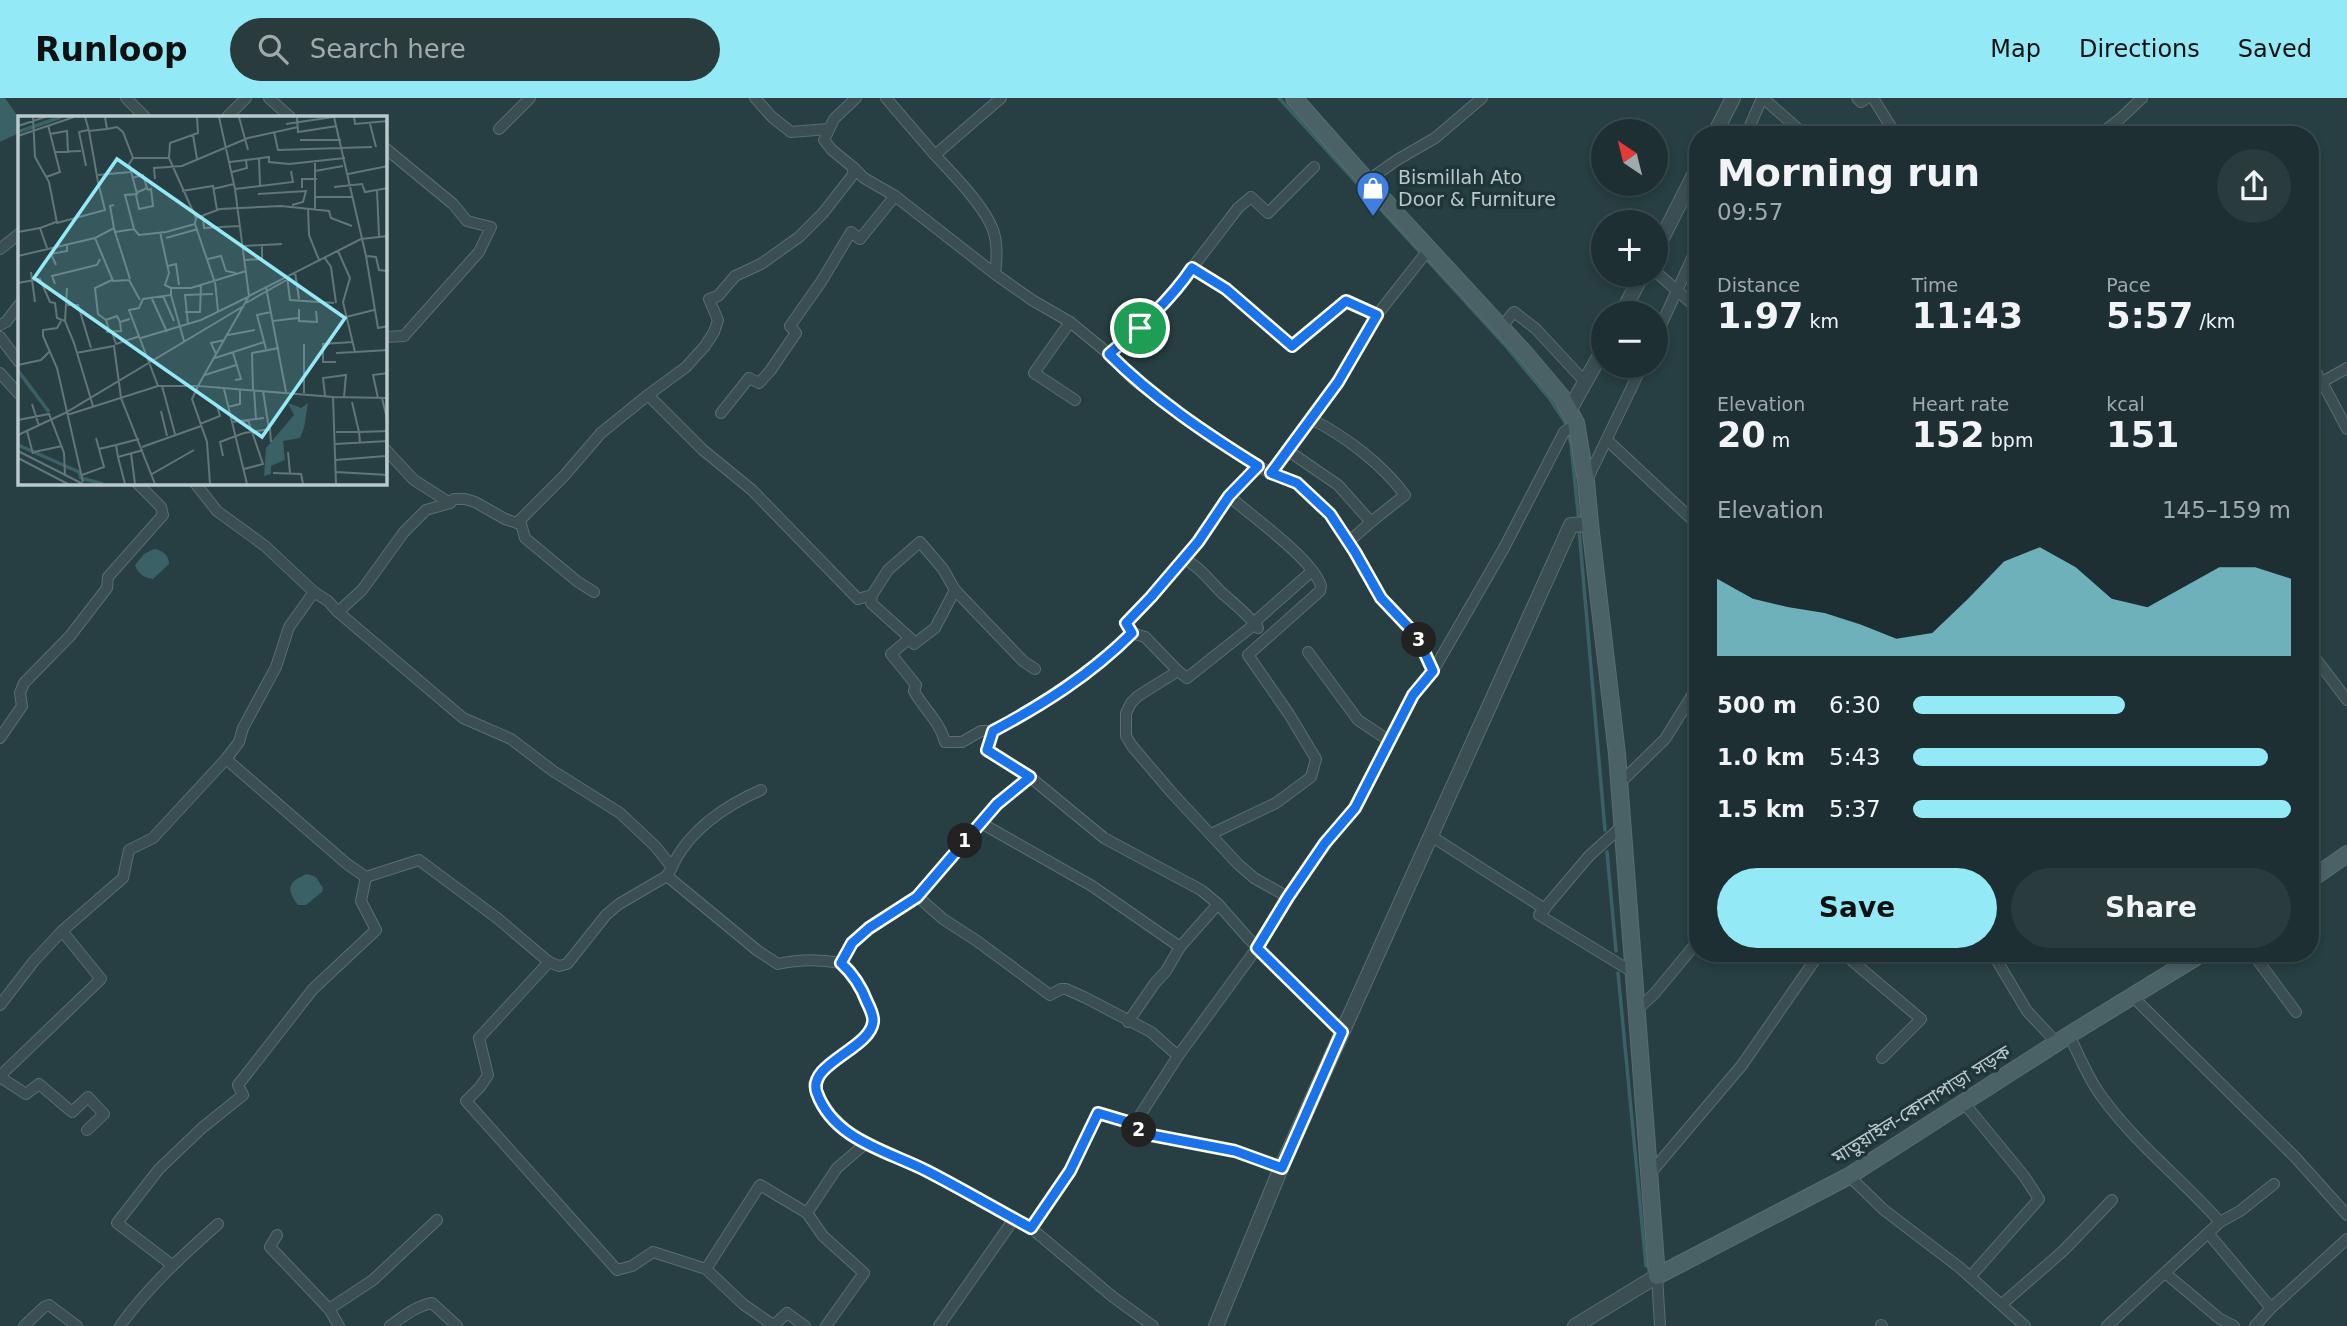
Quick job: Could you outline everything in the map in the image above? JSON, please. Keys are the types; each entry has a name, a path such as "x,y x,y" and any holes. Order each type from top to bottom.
{"main road":[{"path":"1294,98 1367,181 1424,254 1502,326 1570,423 1586,481 1582,524 1619,785 1657,1276"},
{"path":"2319,874 2347,854"},
{"name":"মাতুয়াইল-কোনাপাড়া সড়ক","path":"1657,1276 1849,1176 2188,962"}],"street":[{"path":"126,98 144,116"},
{"path":"228,116 246,98"},
{"path":"269,98 289,116"},
{"path":"499,130 530,98"},
{"path":"755,98 772,117 791,132 828,130"},
{"path":"856,98 834,119 828,130 824,140 832,150 864,178 895,196 995,275 1070,322 1135,380 1212,437 1258,466 1297,483 1310,494 1330,514 1381,598 1417,636 1433,671"},
{"path":"886,98 985,214 993,229 997,246 995,275"},
{"path":"935,155 1001,98"},
{"path":"1367,181 1436,138 1482,98"},
{"path":"1719,126 1733,98"},
{"path":"1750,126 1762,98 1795,126"},
{"path":"1857,98 1861,103 1867,98"},
{"path":"1873,98 1890,126"},
{"path":"2111,126 2141,98"},
{"path":"387,150 453,204 467,221 491,227 479,252 404,336 387,337"},
{"path":"1109,354 1140,328 1182,282 1238,208 1251,197 1268,213 1314,167"},
{"path":"338,612 362,590 404,532 426,510 450,503 454,499 465,499 517,523 564,476 601,433 686,367 714,332 718,320 709,299 718,296 735,276 761,264 799,237 852,176 854,168"},
{"path":"721,413 749,378 759,383 770,371 796,332 790,326 852,232 860,239 895,196"},
{"path":"1668,232 1689,200"},
{"path":"0,249 18,235"},
{"path":"1271,473 1338,382 1377,315 1424,254"},
{"path":"1668,310 1689,264"},
{"path":"1192,268 1226,289 1292,346 1346,301 1377,315"},
{"path":"1668,282 1689,301"},
{"path":"0,326 18,306"},
{"path":"1502,326 1514,312 1536,329 1586,383"},
{"path":"1070,322 1034,373 1075,400"},
{"path":"0,337 18,361"},
{"path":"2322,382 2347,368"},
{"path":"0,373 18,393"},
{"path":"1135,1124 1178,1056 1257,948 1325,843 1355,808 1413,695 1433,671 1504,548 1570,423 1591,374"},
{"path":"2319,377 2347,429"},
{"path":"1586,481 1636,378"},
{"path":"648,395 703,450 752,490 858,599 872,595"},
{"path":"1311,419 1355,447 1405,495 1353,537 1346,538"},
{"path":"1607,440 1689,517"},
{"path":"1287,450 1338,485 1371,522"},
{"path":"387,451 414,480 450,503"},
{"path":"1258,466 1229,496 1198,542 1126,623 1132,633 1145,637 1187,678 1255,624 1312,571"},
{"path":"0,738 22,706 19,693 24,683 70,636 107,588 108,577 163,515 161,507 139,485"},
{"path":"197,485 217,511 265,546 314,592 328,601 463,718 511,739 553,771 620,813 655,845 669,872 758,951 778,964 810,959 841,963 863,990 873,1016 873,1025 865,1036 819,1074 814,1084 817,1096 831,1115 847,1132 865,1144 927,1171 1031,1228 1113,1297 1153,1326"},
{"path":"1211,834 1276,803 1311,777 1316,760 1289,714 1248,655 1320,591 1319,581 1256,517 1229,496"},
{"path":"520,520 525,538 594,592"},
{"path":"1216,1326 1282,1168 1431,836 1582,524"},
{"path":"955,590 935,628 914,644 871,603 872,595 888,570 920,542 943,569 955,590 1023,661 1035,669"},
{"path":"1183,558 1198,566 1255,624 1265,639"},
{"path":"0,1005 34,961 62,931 123,878 129,850 153,838 239,742 243,728 276,667 289,627 314,592"},
{"path":"910,638 891,654 916,685 914,691 920,702 928,708 945,742 962,742 981,731 993,731 1065,689 1110,655 1132,633"},
{"path":"1308,652 1358,720 1388,740"},
{"path":"2319,662 2347,700"},
{"path":"1178,671 1131,703 1126,713 1126,736 1172,793 1246,871 1288,897"},
{"path":"1619,785 1665,739 1689,700"},
{"path":"993,731 987,750 1030,777 1104,838 1183,880 1217,904 1257,948 1342,1032"},
{"path":"226,759 347,864 366,877"},
{"path":"841,963 852,943 869,928 917,897 997,804 1030,777"},
{"path":"366,877 419,860 497,918 549,962 559,966 567,964 606,915 669,872 693,837 714,817 761,790"},
{"path":"981,823 1092,886 1180,947"},
{"path":"1621,827 1589,856 1539,915 1634,973"},
{"path":"1431,836 1545,909"},
{"path":"172,1265 117,1223 159,1169 202,1128 243,1095 238,1085 313,989 376,930 361,901 366,877"},
{"path":"917,897 943,919 978,941 1050,995 1066,989 1151,1032 1178,1056"},
{"path":"1128,1022 1154,983 1166,971 1180,947 1217,904"},
{"path":"62,931 101,979 0,1077 26,1094 39,1084 72,1112 88,1097 104,1114 87,1130"},
{"path":"1636,1011 1655,993 1689,952"},
{"path":"549,962 479,1038 488,1075 466,1101 617,1270 632,1266 653,1252 706,1269 743,1304 773,1326 787,1313 805,1326"},
{"path":"1648,1176 1742,1065 1813,962"},
{"path":"1853,962 1921,1019 1882,1058"},
{"path":"1998,962 2027,1011 2063,1039 2111,1109 2152,1156 2220,1222"},
{"path":"2259,962 2296,1012"},
{"path":"2132,996 2295,1157 2347,1215"},
{"path":"1964,1102 2024,1176 2039,1199 1970,1277"},
{"path":"1031,1228 1070,1171 1098,1113 1135,1124 1141,1133 1235,1151 1282,1168"},
{"path":"807,1213 837,1168 865,1144"},
{"path":"1849,1176 1884,1210 1970,1277 2025,1326"},
{"path":"2107,1326 2220,1222 2240,1211 2274,1184"},
{"path":"706,1269 760,1185 807,1213 823,1236 864,1273 826,1326"},
{"path":"2002,1304 2063,1251 2112,1200"},
{"path":"939,1326 1014,1219"},
{"path":"329,1309 373,1280 437,1220"},
{"path":"120,1326 140,1298 218,1224"},
{"path":"2208,1234 2271,1308"},
{"path":"277,1235 270,1247 329,1309 340,1326"},
{"path":"2255,1326 2347,1239"},
{"path":"2165,1273 2220,1319 2234,1326"},
{"path":"1575,1326 1657,1276 1660,1326"},
{"path":"390,1326 416,1308 432,1303 457,1326"},
{"path":"24,1326 49,1305 77,1326"}],"water":[{"path":"0,98 5,98 18,117 18,133 0,142"},
{"path":"154,549 160,550 168,558 169,564 153,579 142,575 135,565 144,554"},
{"path":"307,874 316,877 323,888 322,892 306,905 298,905 291,894 291,886 296,879"}],"waterway":[{"path":"1279,98 1504,344 1550,399 1565,422 1571,444 1579,522"},
{"path":"1579,529 1605,830"},
{"path":"1607,852 1616,951"},
{"path":"1618,973 1646,1266"}],"place":[{"name":"Bismillah Ato Door & Furniture","path":"1373,218"}],"route":[{"path":"1192,268 1226,289 1292,346 1346,301 1377,315 1338,382 1271,473 1297,483 1330,514 1381,598 1417,636 1433,671 1413,695 1355,808 1325,843 1257,948 1342,1032 1282,1168 1235,1151 1141,1133 1135,1124 1098,1113 1070,1171 1031,1228 927,1171 865,1144 847,1132 831,1115 817,1096 814,1084 819,1074 865,1036 873,1025 873,1016 863,990 841,963 852,943 869,928 917,897 997,804 1030,777 987,750 993,731 1086,674 1132,633 1126,623 1198,542 1229,496 1258,466 1212,437 1135,380 1109,354 1140,328 1192,268"}]}
